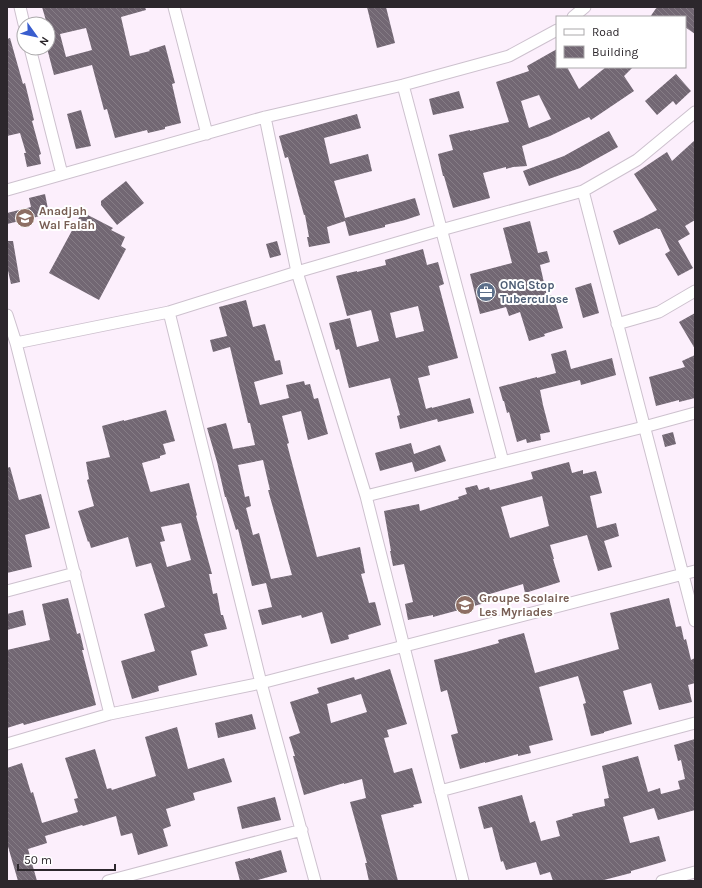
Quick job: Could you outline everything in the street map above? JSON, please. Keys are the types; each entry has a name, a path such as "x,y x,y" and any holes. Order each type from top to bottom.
{"street":[{"path":"174,7 207,134"},
{"path":"574,16 585,7"},
{"path":"7,190 265,117 403,85 509,56 556,31"},
{"path":"32,56 62,174"},
{"path":"403,85 503,462"},
{"path":"16,343 168,312 441,230 583,192 637,160 695,112"},
{"path":"265,117 297,272 366,496 463,881"},
{"path":"583,192 695,621"},
{"path":"617,324 659,312 695,291"},
{"path":"168,312 261,683 315,881"},
{"path":"7,315 16,343 110,714"},
{"path":"366,496 695,413"},
{"path":"7,744 110,714 261,683 695,571"},
{"path":"7,591 75,573"},
{"path":"440,791 695,723"},
{"path":"108,881 302,830"},
{"path":"662,881 695,872"}],"building":[{"path":"42,7 145,7 146,10 121,17 130,56 150,51 149,50 165,45 175,83 172,84 181,123 148,133 147,130 115,138 107,109 104,110 92,65 54,75 49,56 56,56 56,16 45,16","holes":["86,28 92,50 66,57 60,34"]},
{"path":"367,7 386,7 395,43 377,48"},
{"path":"657,7 695,7 695,34 686,28 686,16 651,16"},
{"path":"10,38 23,84 25,83 34,120 32,121 41,154 39,155 41,164 27,167 24,153 26,153 20,133 7,136 7,39"},
{"path":"556,50 556,68 568,68 579,89 605,68 632,68 624,76 634,91 591,120 589,117 550,136 522,146 527,166 506,169 506,167 483,173 490,198 453,208 438,154 453,150 449,135 509,122 496,82 529,71 527,66","holes":["539,95 551,119 529,128 521,101"]},
{"path":"676,74 691,91 676,105 673,101 657,115 645,101"},
{"path":"459,91 464,108 433,115 429,99"},
{"path":"81,110 91,146 76,149 67,114"},
{"path":"357,114 361,128 324,138 330,164 368,154 372,171 334,181 345,218 415,198 420,215 385,225 385,227 349,236 345,221 327,227 330,243 309,247 307,237 309,237 305,215 288,157 285,158 279,136"},
{"path":"609,131 618,147 580,168 529,186 523,171 564,156"},
{"path":"695,140 695,220 685,226 690,234 678,241 693,268 678,276 665,254 670,251 660,229 657,228 619,245 613,231 657,210 634,174 667,152 672,161"},
{"path":"126,181 144,203 117,225 101,205 101,201"},
{"path":"45,194 49,214 7,224 7,213 31,207 29,198"},
{"path":"82,212 113,228 111,230 125,237 121,246 126,249 99,300 49,273"},
{"path":"530,221 538,253 547,251 550,262 540,265 547,296 553,295 563,328 529,341 520,312 509,316 506,307 480,314 470,274 512,263 503,228"},
{"path":"7,241 13,241 20,282 11,284 7,266"},
{"path":"277,241 281,255 270,258 266,244"},
{"path":"423,249 427,265 438,262 444,284 439,286 458,358 428,366 430,375 418,378 426,409 470,398 474,413 438,422 437,419 400,429 397,416 400,415 390,378 349,388 339,349 336,350 329,323 350,318 357,347 379,341 371,310 347,316 336,276 386,265 385,260","holes":["418,306 424,331 396,338 390,313"]},
{"path":"591,283 599,313 583,318 575,288"},
{"path":"246,300 253,327 265,324 275,361 280,360 283,374 254,382 260,405 289,398 286,385 304,381 305,385 310,384 314,399 318,398 328,434 308,440 301,411 282,416 289,443 287,444 317,557 360,547 365,573 361,574 369,603 375,602 381,625 348,635 349,639 331,644 322,612 302,618 301,615 262,625 258,610 272,607 266,583 252,586 238,529 236,530 225,497 207,428 226,423 233,449 255,445 250,423 248,423 230,347 213,352 210,340 227,336 219,307","holes":["263,460 270,490 268,490 292,575 271,579 259,533 253,535 246,508 251,506 249,496 245,497 238,465"]},
{"path":"695,313 695,349 679,322"},
{"path":"566,350 571,369 612,358 616,375 581,385 580,380 540,390 550,432 540,434 541,440 527,443 526,439 517,442 509,412 507,413 499,387 556,373 551,354"},
{"path":"695,355 695,398 679,402 679,400 656,406 649,377 685,367 682,361"},
{"path":"166,410 175,441 163,444 166,454 160,456 160,458 142,463 151,492 189,483 196,516 212,574 209,574 213,594 217,593 221,615 223,615 227,629 204,634 208,646 191,651 197,675 158,686 159,691 132,699 121,661 155,651 144,614 165,607 151,563 136,567 128,537 91,548 78,511 94,506 87,480 89,479 86,462 110,457 102,426","holes":["181,523 191,560 167,567 160,542 165,541 161,527"]},
{"path":"673,432 676,444 665,447 662,435"},
{"path":"411,443 414,454 440,445 446,461 415,472 412,462 380,471 375,453"},
{"path":"569,462 572,473 583,470 583,474 596,471 602,493 590,496 597,528 616,523 619,536 604,541 612,567 598,571 587,535 550,545 560,582 525,593 523,584 483,596 485,603 433,617 433,615 408,620 405,604 413,602 404,564 393,566 384,511 419,504 420,511 459,499 458,497 467,494 465,488 477,485 479,490 489,487 490,490 533,479 531,472","holes":["542,496 549,526 510,538 501,507"]},
{"path":"10,467 19,500 41,494 50,528 25,535 32,567 7,573 7,468"},
{"path":"68,598 77,634 80,633 84,650 82,650 96,705 24,725 23,723 7,728 7,650 50,640 42,604"},
{"path":"669,598 676,627 681,626 691,660 695,658 695,683 688,685 692,702 659,710 651,683 623,691 632,724 591,736 583,704 586,703 578,676 539,687 553,740 529,746 531,753 518,756 518,754 460,769 451,735 458,733 447,690 441,692 434,660 499,643 498,640 524,633 535,673 619,649 610,613"},
{"path":"23,610 26,625 7,630 7,614"},
{"path":"390,669 407,724 387,730 389,737 384,738 394,773 412,768 422,803 413,805 414,807 381,815 398,881 369,881 365,863 367,863 350,802 366,798 362,779 304,795 293,756 295,756 289,737 300,733 290,702 319,693 317,688 354,677 355,680","holes":["361,694 367,712 331,723 327,704"]},
{"path":"252,714 256,729 218,738 215,723"},
{"path":"177,727 188,769 224,758 232,782 193,793 195,800 166,809 171,826 163,829 168,846 138,855 132,833 121,836 116,816 45,836 47,843 28,849 37,881 18,881 7,843 7,768 22,763 31,793 33,792 42,823 78,812 74,799 78,798 65,758 95,749 107,789 111,788 112,790 156,776 145,737"},
{"path":"695,739 695,810 658,820 654,808 623,817 630,843 659,836 666,861 631,871 631,873 600,881 553,881 550,872 540,875 536,862 506,870 503,861 501,862 492,827 484,829 478,807 522,795 530,823 535,821 541,841 560,836 556,821 573,816 572,814 605,806 604,799 609,798 602,766 638,756 648,792 660,788 661,794 680,789 678,781 685,779 681,760 678,761 674,745"},
{"path":"275,797 281,820 242,829 237,807"},
{"path":"281,850 287,872 254,881 240,881 235,862"}],"place":[{"name":"Anadjah Wal Falah","path":"25,218"},
{"name":"ONG Stop Tuberculose","path":"486,292"},
{"name":"Groupe Scolaire Les Myriades","path":"465,605"}]}
